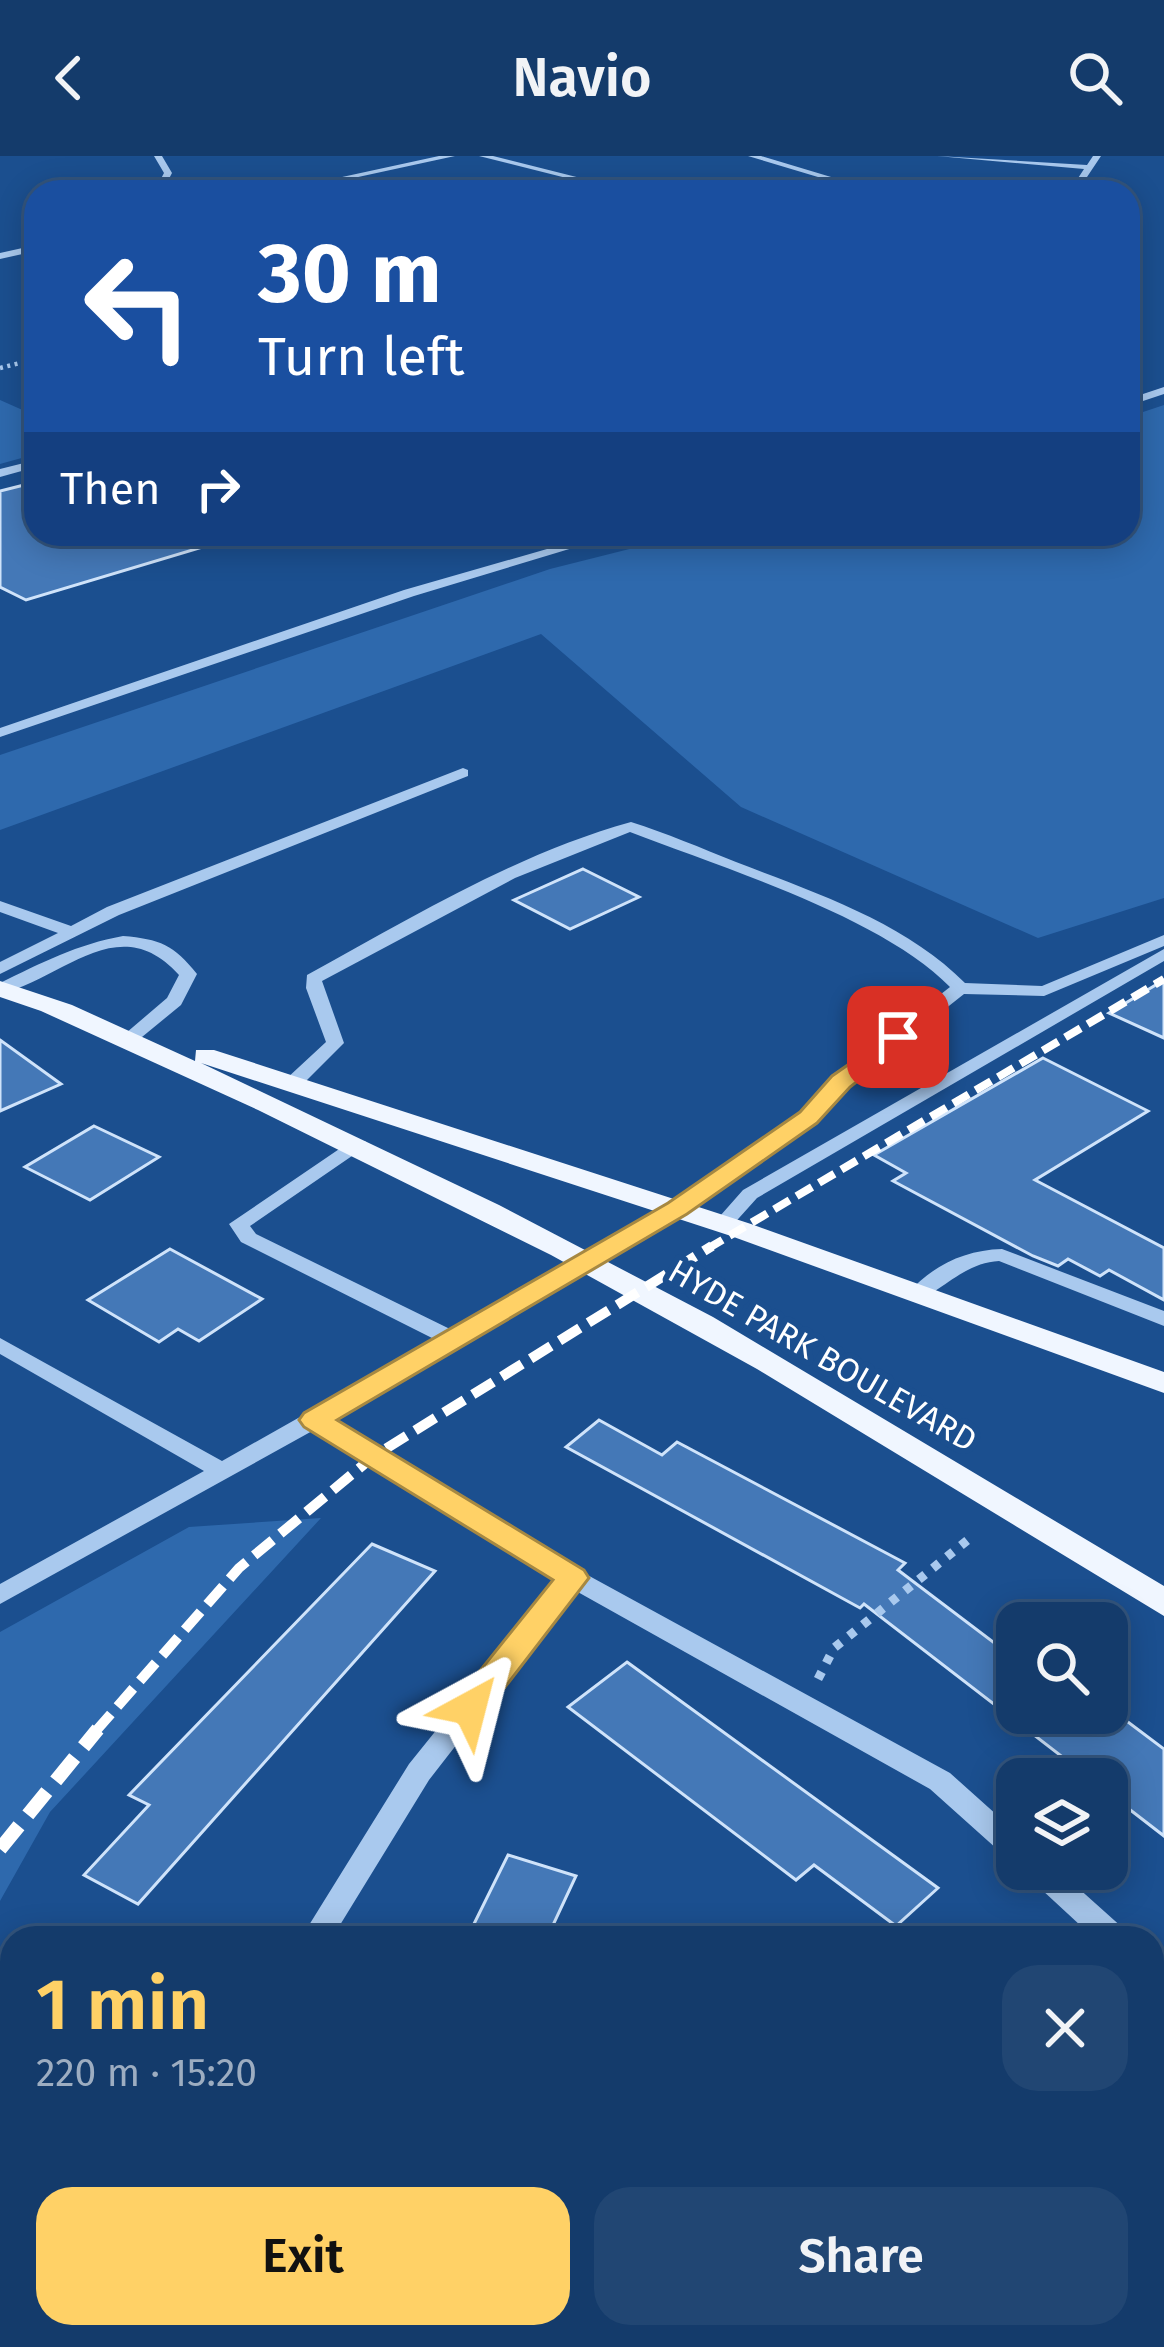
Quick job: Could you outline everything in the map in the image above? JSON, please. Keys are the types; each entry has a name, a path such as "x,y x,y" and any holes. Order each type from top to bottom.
{"main road":[{"name":"HYDE PARK BOULEVARD","path":"1,989 678,1208 1164,1383"},
{"name":"HYDE PARK BOULEVARD","path":"44,1004 358,1145 584,1261 891,1434 1164,1603"}],"street":[{"path":"335,180 451,156"},
{"path":"483,156 582,180"},
{"path":"752,156 835,180"},
{"path":"941,156 1086,167"},
{"path":"1079,180 1097,156"},
{"path":"0,733 430,586 572,546"},
{"path":"0,969 200,874 463,773"},
{"path":"292,1084 335,1043 334,1027 316,1004 313,979 419,921 596,837 631,827 902,939 949,970 960,988"},
{"path":"0,906 72,932"},
{"path":"1,989 101,944 131,938 182,964 188,974 175,1001 135,1033"},
{"path":"0,1595 314,1420 678,1208 808,1118 841,1082 960,988 1044,991 1164,940"},
{"path":"722,1224 750,1194 1164,954"},
{"path":"358,1145 239,1224 248,1238 452,1339"},
{"path":"917,1294 958,1261 976,1254 1002,1255 1164,1319"},
{"path":"0,1345 222,1472"},
{"path":"314,1420 573,1578 940,1781 996,1831"},
{"path":"323,1926 419,1772 573,1578"},
{"path":"1061,1890 1101,1926"}],"path":[{"path":"804,1706 834,1648 969,1539"}],"shaded area":[{"path":"0,400 24,411 24,457 0,464"},
{"path":"1164,405 1164,898 1038,938 741,807 541,634 0,830 0,755 550,569 641,546 1140,546 1140,413"},
{"path":"321,1518 50,1812 0,1901 0,1632 189,1527"}],"building":[{"path":"24,485 24,546 206,546 26,600 0,587 0,491"},
{"path":"583,869 639,897 570,929 514,900"},
{"path":"1164,980 1164,1038 1109,1013"},
{"path":"0,1040 61,1084 0,1111"},
{"path":"1043,1058 1148,1111 1035,1180 1164,1248 1164,1300 1109,1270 1100,1276 1068,1259 1058,1266 1033,1256 893,1181 906,1173 874,1155"},
{"path":"94,1126 159,1157 90,1200 25,1167"},
{"path":"170,1249 262,1299 199,1341 178,1329 159,1342 88,1300"},
{"path":"599,1420 662,1455 677,1442 905,1563 898,1570 996,1644 996,1706 864,1604 860,1608 566,1447"},
{"path":"372,1544 435,1571 138,1904 84,1875 149,1805 129,1795"},
{"path":"627,1662 938,1888 896,1926 814,1865 796,1880 568,1707"},
{"path":"1128,1722 1164,1749 1164,1836 1128,1808 1128,1758 1064,1758 1033,1734 1128,1734"},
{"path":"508,1855 576,1876 553,1926 473,1926"}],"railway":[{"path":"710,1247 1164,979"},
{"path":"95,1732 239,1568 374,1456 710,1247"},
{"path":"707,1249 710,1247"},
{"path":"0,1849 98,1729"}],"route":[{"path":"470,1708 573,1578 314,1420 678,1208 808,1118 841,1082 898,1037"}]}
